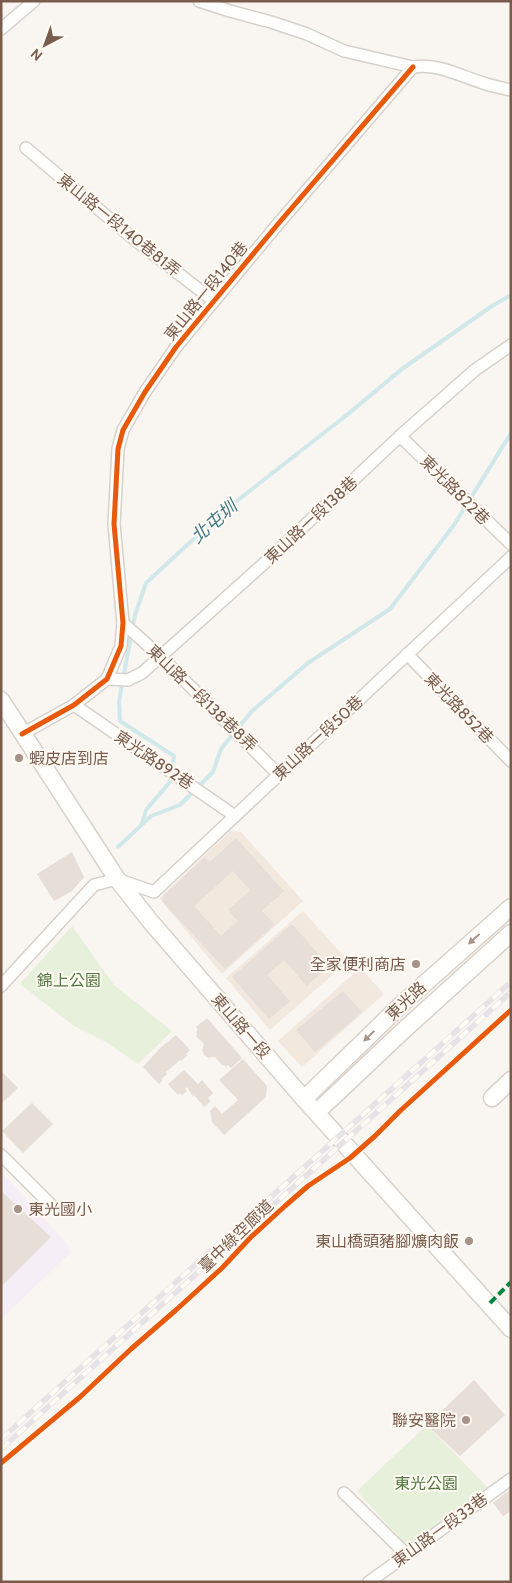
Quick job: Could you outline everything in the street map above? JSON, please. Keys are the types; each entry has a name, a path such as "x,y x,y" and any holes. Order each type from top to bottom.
{"main road":[{"name":"東山路一段","path":"1,700 117,879 174,949 304,1098 511,1329"},
{"name":"東光路","path":"304,1098 404,1002 511,907"},
{"name":"東光路","path":"317,1112 424,1011 511,933"},
{"path":"492,1098 511,1080"}],"street":[{"path":"1,29 34,1"},
{"path":"199,1 280,25 344,51 414,67 423,65 449,70 484,84 511,90"},
{"name":"東山路一段140巷","path":"22,734 74,705 107,679 121,646 124,623 114,524 118,449 123,430 145,392 176,347 214,301 414,67"},
{"name":"東山路一段140巷81弄","path":"26,148 128,234 214,301"},
{"name":"東山路一段138巷","path":"107,679 128,680 142,673 269,560 400,436 475,370 511,345"},
{"name":"東光路822巷","path":"400,436 511,544"},
{"name":"東山路一段50巷","path":"117,879 154,892 511,557"},
{"name":"東山路一段138巷8弄","path":"124,623 280,774"},
{"name":"東光路852巷","path":"407,654 511,761"},
{"name":"東光路892巷","path":"74,705 235,816"},
{"path":"1,986 94,885 117,879"},
{"path":"1,1155 54,1208"},
{"name":"東山路一段33巷","path":"369,1582 511,1479"},
{"path":"344,1493 406,1554"}],"shaded area":[{"path":"230,831 241,832 303,901 222,974 160,898"},
{"path":"303,911 348,961 270,1030 226,978"},
{"path":"360,968 384,994 302,1067 278,1041"},
{"name":"東光國小","path":"1,1172 68,1245 70,1253 1,1319"}],"green space":[{"name":"錦上公園","path":"72,926 114,985 172,1031 138,1064 106,1042 74,1026 20,984"},
{"name":"東光公園","path":"427,1425 487,1487 409,1548 357,1491"}],"building":[{"path":"236,838 284,891 262,911 275,924 225,969 162,901 164,895 205,857 210,862","holes":["233,871 250,890 228,910 238,921 221,936 194,906"]},
{"path":"72,852 84,877 72,891 54,901 37,874"},
{"path":"292,924 329,966 307,986 284,960 267,975 290,1001 269,1019 232,977"},
{"path":"343,991 362,1012 315,1052 296,1030"},
{"path":"207,1018 242,1058 231,1068 228,1065 226,1067 223,1066 215,1057 209,1058 204,1055 202,1050 204,1044 196,1036 198,1030 196,1027"},
{"path":"176,1035 190,1050 186,1054 187,1056 166,1072 167,1074 161,1079 163,1080 159,1084 143,1067 160,1048"},
{"path":"243,1059 267,1086 266,1097 224,1135 212,1122 210,1111 215,1106 222,1114 238,1100 219,1080"},
{"path":"184,1070 198,1084 202,1080 213,1093 208,1098 211,1101 204,1107 194,1095 193,1097 187,1087 185,1089 187,1091 182,1095 180,1093 178,1095 168,1084"},
{"path":"1,1071 18,1088 1,1104"},
{"path":"32,1103 53,1124 23,1153 2,1131"},
{"path":"1,1191 51,1237 1,1287"},
{"name":"聯安醫院","path":"474,1380 505,1415 460,1456 427,1425"},
{"path":"511,1489 511,1511 503,1516 493,1503"}],"waterway":[{"name":"北屯圳","path":"172,769 174,756 120,721 119,701 135,615 146,583 224,511 348,414 402,369 492,306 511,295"},
{"name":"北屯圳","path":"118,847 151,816 180,805 213,772 221,749 252,711 308,663 390,609 454,525 511,433"},
{"name":"北屯圳","path":"142,824 146,810 170,782 171,776"}],"railway":[{"path":"1,1439 511,982"},
{"path":"1,1449 511,992"}],"marked path":[{"path":"490,1303 511,1282"}],"cycle path":[{"path":"22,734 74,705 107,679 121,646 123,623 114,524 118,449 123,430 145,392 176,347 278,224 413,67"},
{"name":"臺中綠空廊道","path":"1,1463 80,1397 222,1268 251,1237 285,1206 308,1186 350,1158 375,1136 511,1010"}],"place":[{"name":"蝦皮店到店","path":"19,758"},
{"name":"全家便利商店","path":"416,964"},
{"name":"東光國小","path":"18,1209"},
{"name":"東山橋頭豬腳爌肉飯","path":"469,1241"},
{"name":"聯安醫院","path":"466,1420"}]}
